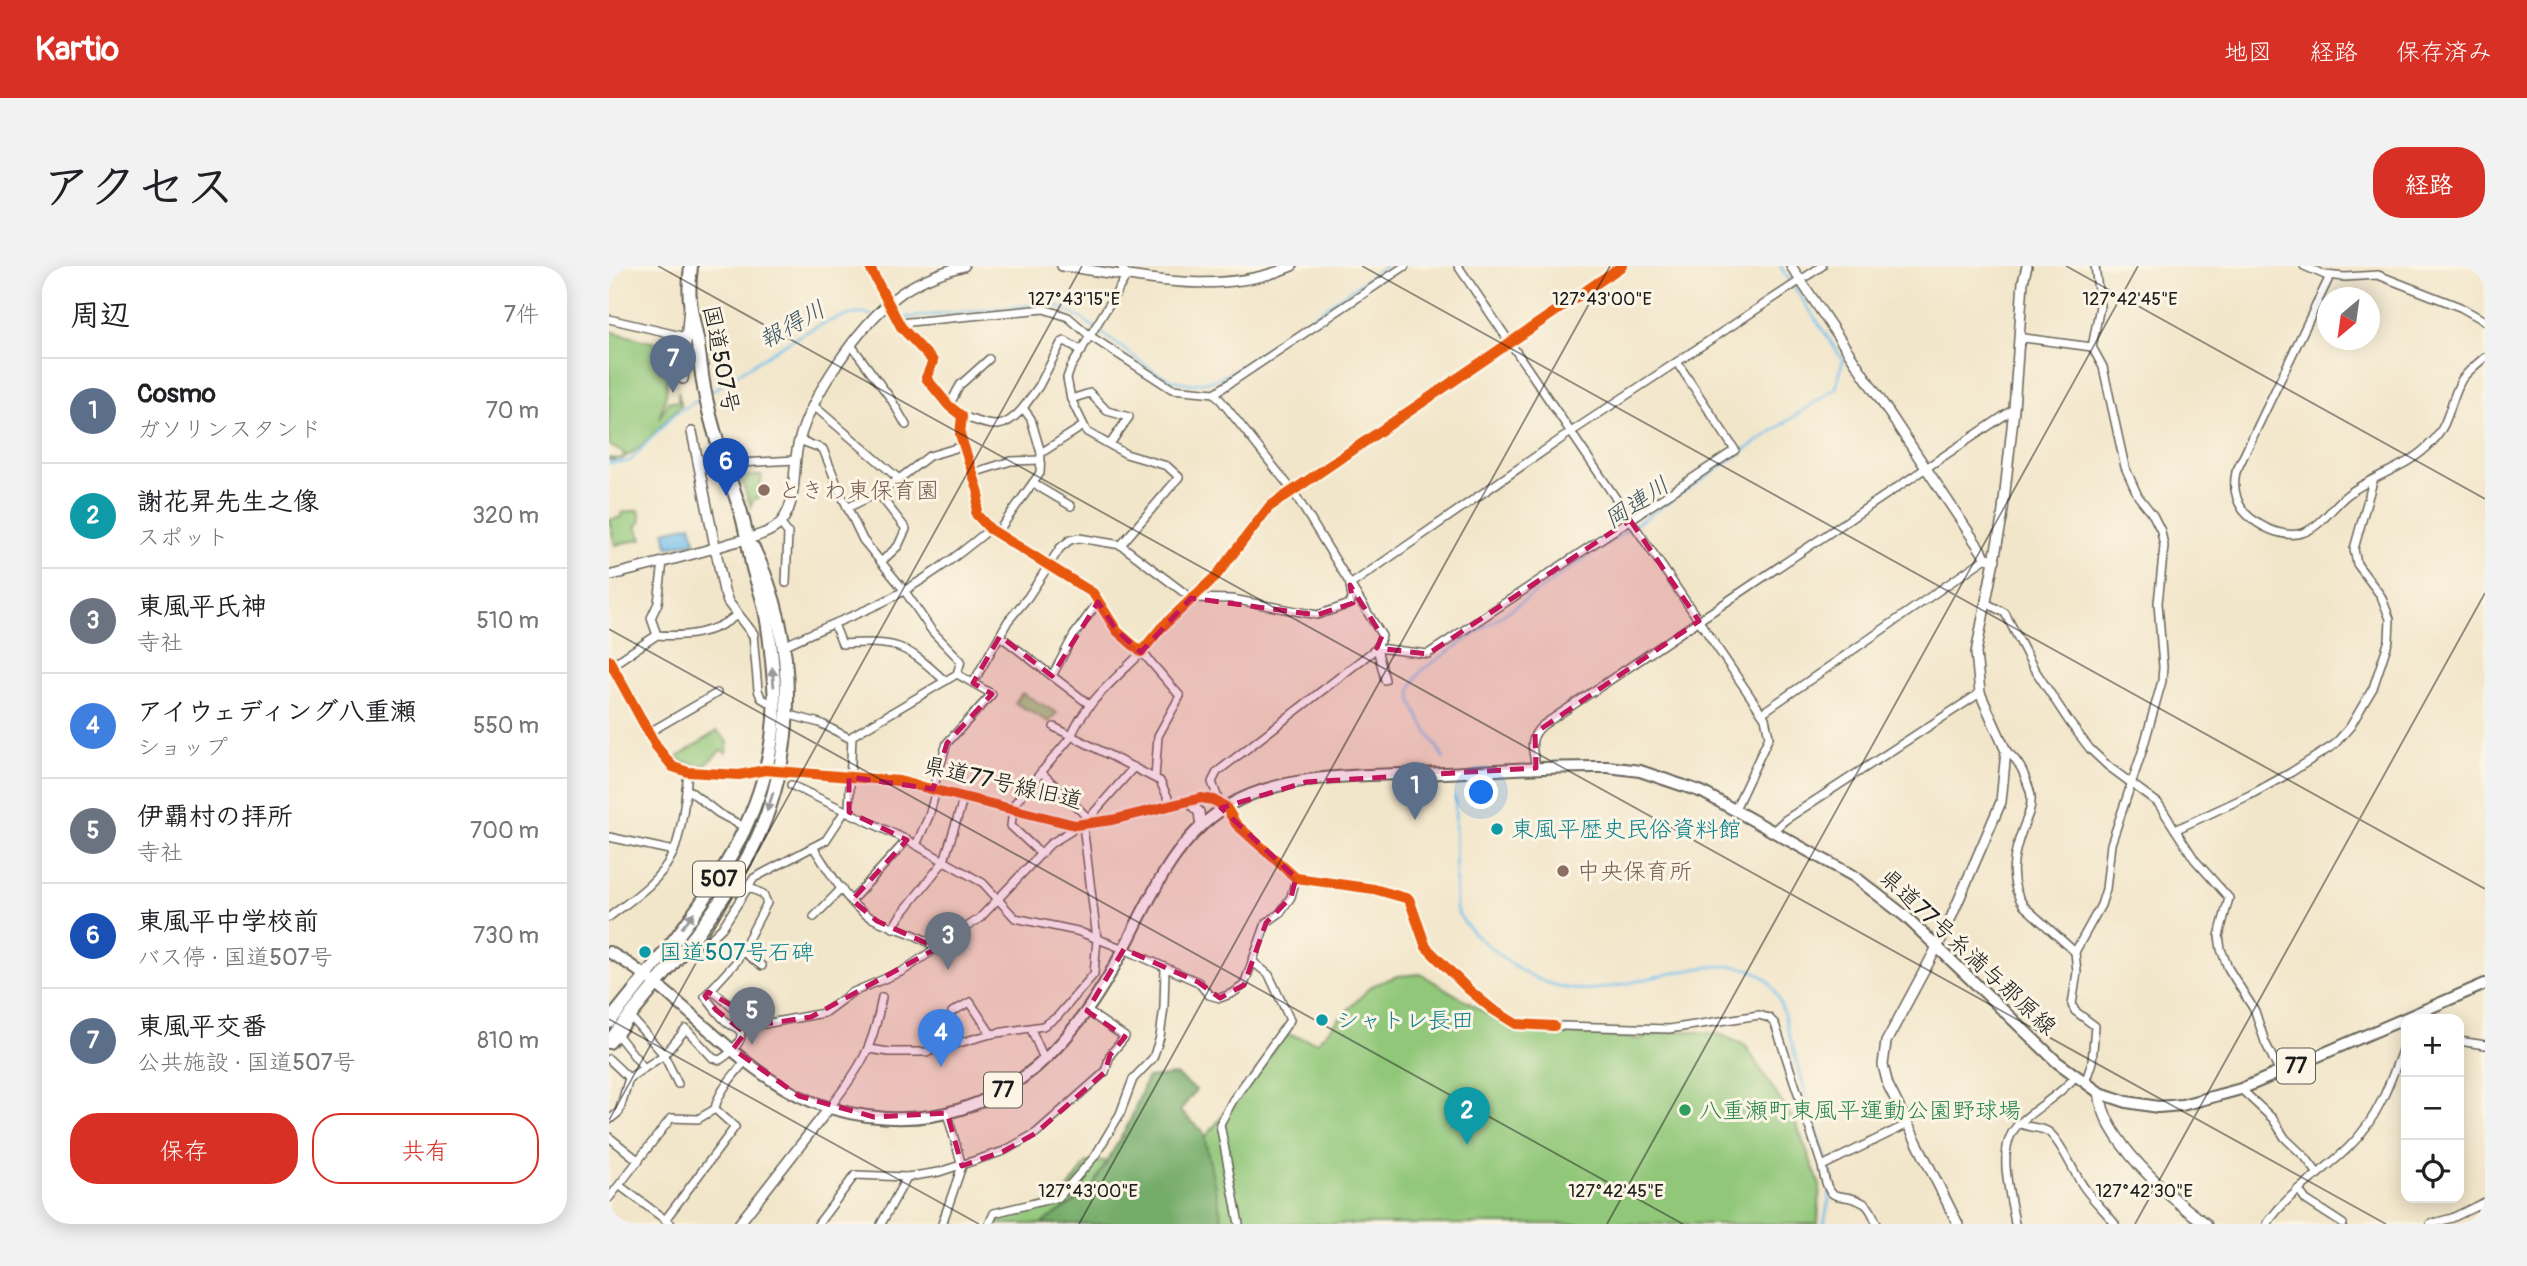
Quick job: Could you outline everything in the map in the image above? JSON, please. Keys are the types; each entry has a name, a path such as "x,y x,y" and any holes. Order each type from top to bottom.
{"highway":[{"name":"国道507号","path":"691,266 691,338 707,404 748,538 770,587 784,646 786,715 780,771"},
{"name":"国道507号","path":"748,538 752,566 764,604 774,705 765,769"},
{"name":"507","path":"611,1026 630,1017 652,978 720,877 746,828 765,769"},
{"name":"507","path":"611,1026 703,924 743,867 759,833 780,771"}],"main road":[{"name":"県道77号糸満与那原線","path":"609,952 652,978 733,1049 799,1096 862,1115 899,1118 947,1113 1001,1092 1045,1061 1063,1043 1087,1011 1124,949 1165,870 1182,847 1223,805 1273,788 1306,782 1608,766 1640,771 1692,788 1735,809 1855,877 1938,946 2057,1062 2099,1093 2127,1102 2158,1107 2182,1105 2241,1089 2401,1023"},
{"name":"県道77号糸満与那原線","path":"2421,1014 2485,984"},
{"path":"2099,1093 2104,1116 2122,1144 2168,1195 2206,1224"}],"street":[{"path":"869,266 899,323 933,360 926,378 949,406 962,416 991,426 1010,422 1023,408 1044,376 1061,343 1065,341 1082,351"},
{"path":"610,575 748,538 769,531 780,523 790,500 799,440 838,363 895,297 928,279 964,266"},
{"path":"1062,266 1197,284 1226,283 1267,275 1290,266"},
{"path":"1121,266 1127,275"},
{"path":"899,323 1044,309 1068,317 1090,336 1172,390 1215,393 1405,266"},
{"path":"1458,266 1762,713 1769,737 1735,809"},
{"path":"962,416 960,434 979,493 976,514 994,531 1093,593 1117,631 1141,652 1191,598 1216,576 1269,507 1622,266"},
{"path":"1791,266 1990,559"},
{"path":"1350,585 1571,432 1822,266"},
{"path":"1958,1224 1888,1085 1883,1065 1886,1042 1938,946 2001,802 2006,751 1980,693 1976,653 1986,603 1990,559 2002,520 2014,409 2023,282 2027,266"},
{"path":"2015,1224 2006,1156 2011,1134 2019,1123 2080,1080 2092,1062 2095,1026 2075,1011 2072,1004 2077,972 2075,952 2101,905 2106,889 2111,844 2131,785 2164,667 2158,603 2164,546 2161,531 2153,515 2138,496 2125,467 2103,367 2092,347 2100,306 2095,266"},
{"path":"2304,266 2330,276 2378,275 2460,307 2485,321"},
{"path":"1121,545 1179,477 1167,466 1126,454 1097,439 1083,426 1071,398 1067,378 1127,275"},
{"path":"2330,276 2236,472 2236,498 2250,518 2271,531 2299,534 2320,521 2345,496 2364,483 2373,481 2416,456 2432,442 2451,411 2463,377 2485,356"},
{"path":"609,318 691,338 683,379"},
{"path":"2017,348 2025,338 2092,347"},
{"path":"851,345 891,399 906,425"},
{"path":"949,406 960,385 989,359"},
{"path":"1377,648 1427,654 1735,450 1677,362"},
{"path":"1071,398 1090,393 1107,411 1129,417 1110,444"},
{"path":"1215,393 1293,491 1382,636 1377,648 1217,772 1212,782 1236,824 1296,878 1374,888 1409,899 1426,947 1468,989 1516,1024 1669,1029 1759,1016 1769,1018 1775,1024 1822,1166 1825,1184 1836,1196 1868,1207 1877,1224"},
{"path":"814,406 899,479"},
{"path":"784,646 937,572 994,531 1034,484 1040,473 1041,457 1031,419 1023,408"},
{"path":"1536,768 1531,744 1535,733 2014,409"},
{"path":"973,473 1011,461 1041,457 1083,426"},
{"path":"692,432 724,591 737,615 753,634 758,690 761,698 774,705"},
{"path":"704,945 722,928 754,878 826,840 847,811 851,739 855,733 957,674 961,661 932,631 904,590 863,540 823,449 799,440"},
{"path":"847,508 878,493 929,456 963,446"},
{"path":"740,463 796,460"},
{"path":"2177,829 2250,795 2334,745 2350,727 2373,688 2389,640 2390,619 2381,596 2357,564 2354,549 2373,481"},
{"path":"1034,484 1071,506"},
{"path":"878,493 906,529 898,547 881,562"},
{"path":"780,523 788,533 786,583"},
{"path":"973,683 1000,636 1060,548 1070,540 1079,538 1121,545 1191,598 1231,599 1317,615 1350,604 1350,585"},
{"path":"1762,713 1990,559"},
{"path":"657,635 651,618 658,603 663,562"},
{"path":"1052,676 1074,635 1098,602"},
{"path":"1986,603 2005,613 2033,667 2090,749 2131,785 2158,803 2195,860 2229,898 2219,936 2221,949 2228,968 2255,1011 2265,1042 2280,1073"},
{"path":"609,917 641,892 671,858 688,772 670,764 648,733 610,662 657,635 692,635 712,630 737,615"},
{"path":"834,624 842,644 895,644 910,652 945,681"},
{"path":"1000,636 1090,705"},
{"path":"1377,648 1385,680"},
{"path":"1041,854 1011,825 1012,809 1071,737 1090,705 1142,652 1180,696 1157,736 1155,778"},
{"path":"916,845 929,817 947,743 992,694 957,674"},
{"path":"648,733 717,693"},
{"path":"1773,831 1785,820 1980,693"},
{"path":"786,715 820,723 851,739"},
{"path":"1054,727 1160,781 1171,804"},
{"path":"2006,751 2021,768 2031,795 2031,808 2014,853 2012,867 2018,898 2075,952"},
{"path":"711,989 732,1007 764,1024 824,1013 851,993 903,971 980,918 1050,844 1082,823 1134,767"},
{"name":"県道77号線旧道","path":"688,772 739,775 765,769 899,781 1082,823 1142,813 1188,801 1208,799 1223,805"},
{"path":"869,1049 927,1052 991,1034 1031,1029 1051,1023 1094,974 1097,939 1082,823 1041,772"},
{"path":"791,785 907,840 983,883 1016,918 1077,931 1124,949 1198,982 1209,995 1220,998 1244,985 1266,923 1280,913 1291,897 1296,878"},
{"path":"686,788 719,813 746,828"},
{"path":"893,928 944,861 964,797"},
{"path":"1188,801 1199,812 1201,826"},
{"path":"609,837 674,851"},
{"path":"852,900 907,840"},
{"path":"813,847 864,914 893,928 915,934 936,948"},
{"path":"609,1121 619,1112 629,1078 664,1055 686,1029 716,1059 727,1056 733,1049 741,1034 739,1029 728,1023 705,996 743,952 767,902 763,894 748,887"},
{"path":"814,917 842,888"},
{"path":"703,924 715,935"},
{"path":"743,952 762,966"},
{"path":"1239,1224 1220,1124 1233,1100 1290,1020 1269,975 1252,961"},
{"path":"989,1224 994,1213 1059,1197 1095,1156 1119,1114 1133,1079 1153,1058 1160,1037 1164,1007 1165,968"},
{"path":"739,1224 854,1074 876,1032 882,997"},
{"path":"952,1012 970,1002 991,1034"},
{"path":"818,1224 855,1175 907,1177 962,1166 1005,1151 1036,1132 1105,1072 1110,1055 1125,1037 1087,1011"},
{"path":"630,1017 664,1055 678,1084"},
{"path":"611,1026 644,1068"},
{"path":"1031,1029 1045,1061"},
{"path":"2464,1042 2485,1045"},
{"path":"2267,1224 2279,1205 2351,1145 2369,1125 2401,1052"},
{"path":"609,1059 629,1078"},
{"path":"715,1109 716,1102 747,1060"},
{"path":"2241,1089 2273,1119 2285,1138 2318,1174"},
{"path":"609,1198 671,1118 698,1119 715,1109"},
{"path":"620,1186 668,1222 735,1126 715,1109"},
{"path":"941,1224 962,1166 947,1113"},
{"path":"2019,1123 2027,1128 2049,1132 2066,1154 2085,1188 2115,1224"},
{"path":"1822,1166 1908,1125"},
{"path":"609,1137 639,1161"},
{"path":"881,1224 907,1177"},
{"path":"2298,1189 2306,1200 2343,1224"},
{"path":"2430,1224 2452,1218 2485,1202"}],"highlighted area":[{"path":"1630,520 1699,621 1535,733 1536,768 1306,782 1221,808 1296,878 1291,897 1266,923 1244,985 1220,998 1198,982 1124,949 1087,1011 1125,1037 1110,1055 1105,1072 1036,1133 1004,1151 962,1166 947,1113 874,1117 799,1096 733,1049 745,1033 716,1010 705,996 708,992 764,1024 811,1017 937,948 877,921 852,900 907,840 849,812 849,777 933,789 947,743 992,694 973,683 1000,636 1052,676 1098,602 1117,631 1141,652 1191,598 1317,615 1353,603 1350,585 1382,636 1377,648 1428,654"}],"green space":[{"path":"609,331 670,347 666,395 659,418 669,401 678,402 678,391 681,405 638,449 623,457 625,454 609,445"},
{"path":"762,475 759,498 753,500 751,507 740,477"},
{"path":"639,510 641,522 636,526 642,539 615,545 609,520 622,517 621,513"},
{"path":"1022,693 1057,713 1049,722 1015,703"},
{"path":"717,731 728,742 726,753 721,750 705,765 676,758"},
{"path":"1421,974 1513,1029 1640,1039 1663,1032 1691,1031 1719,1034 1745,1045 1797,1126 1820,1185 1818,1224 996,1224 1005,1213 1031,1210 1063,1196 1087,1163 1191,1154 1285,1034 1317,1042 1371,986 1397,976"},
{"path":"1176,1075 1196,1090 1180,1111 1203,1131 1223,1224 1041,1224 1090,1191 1129,1123 1147,1078"}],"water":[{"path":"691,525 695,541 668,547 664,531"}],"waterway":[{"name":"報得川","path":"878,316 903,318 1052,303 1084,320 1155,372 1172,380 1192,384 1215,380 1237,369 1385,266"},
{"name":"岡連川","path":"1444,759 1420,719 1411,695 1414,682 1422,670 1836,388 1843,360 1780,266"},
{"name":"報得川","path":"710,392 812,329 854,314 871,315"},
{"name":"報得川","path":"609,463 630,461 674,414 702,398"},
{"name":"岡連川","path":"1455,797 1456,909 1473,933 1522,971 1551,984 1572,989 1593,989 1703,968 1729,966 1751,970 1768,981 1783,1010 1815,1125 1832,1174 1824,1224"}],"cycle path":[{"path":"869,266 901,327 933,361 926,378 949,406 962,416 960,434 979,493 976,514 990,529 1093,593 1117,631 1141,652 1161,628 1216,576 1269,507 1622,266"},
{"path":"609,660 656,746 673,767 688,772 739,775 765,770 899,781 1075,825 1112,820 1201,798 1213,800 1226,807 1236,824 1296,878 1374,889 1409,899 1426,947 1468,989 1516,1024 1554,1026"}],"place":[{"name":"東風平交番","path":"673,393"},
{"name":"ときわ東保育園","path":"764,490"},
{"name":"東風平中学校前","path":"726,496"},
{"name":"Cosmo","path":"1415,820"},
{"name":"東風平歴史民俗資料館","path":"1497,829"},
{"name":"中央保育所","path":"1563,871"},
{"name":"国道507号石碑","path":"645,952"},
{"name":"東風平氏神","path":"948,970"},
{"name":"シャトレ長田","path":"1322,1020"},
{"name":"伊覇村の拝所","path":"752,1045"},
{"name":"アイウェディング八重瀬","path":"941,1067"},
{"name":"八重瀬町東風平運動公園野球場","path":"1685,1110"},
{"name":"謝花昇先生之像","path":"1467,1145"}]}
